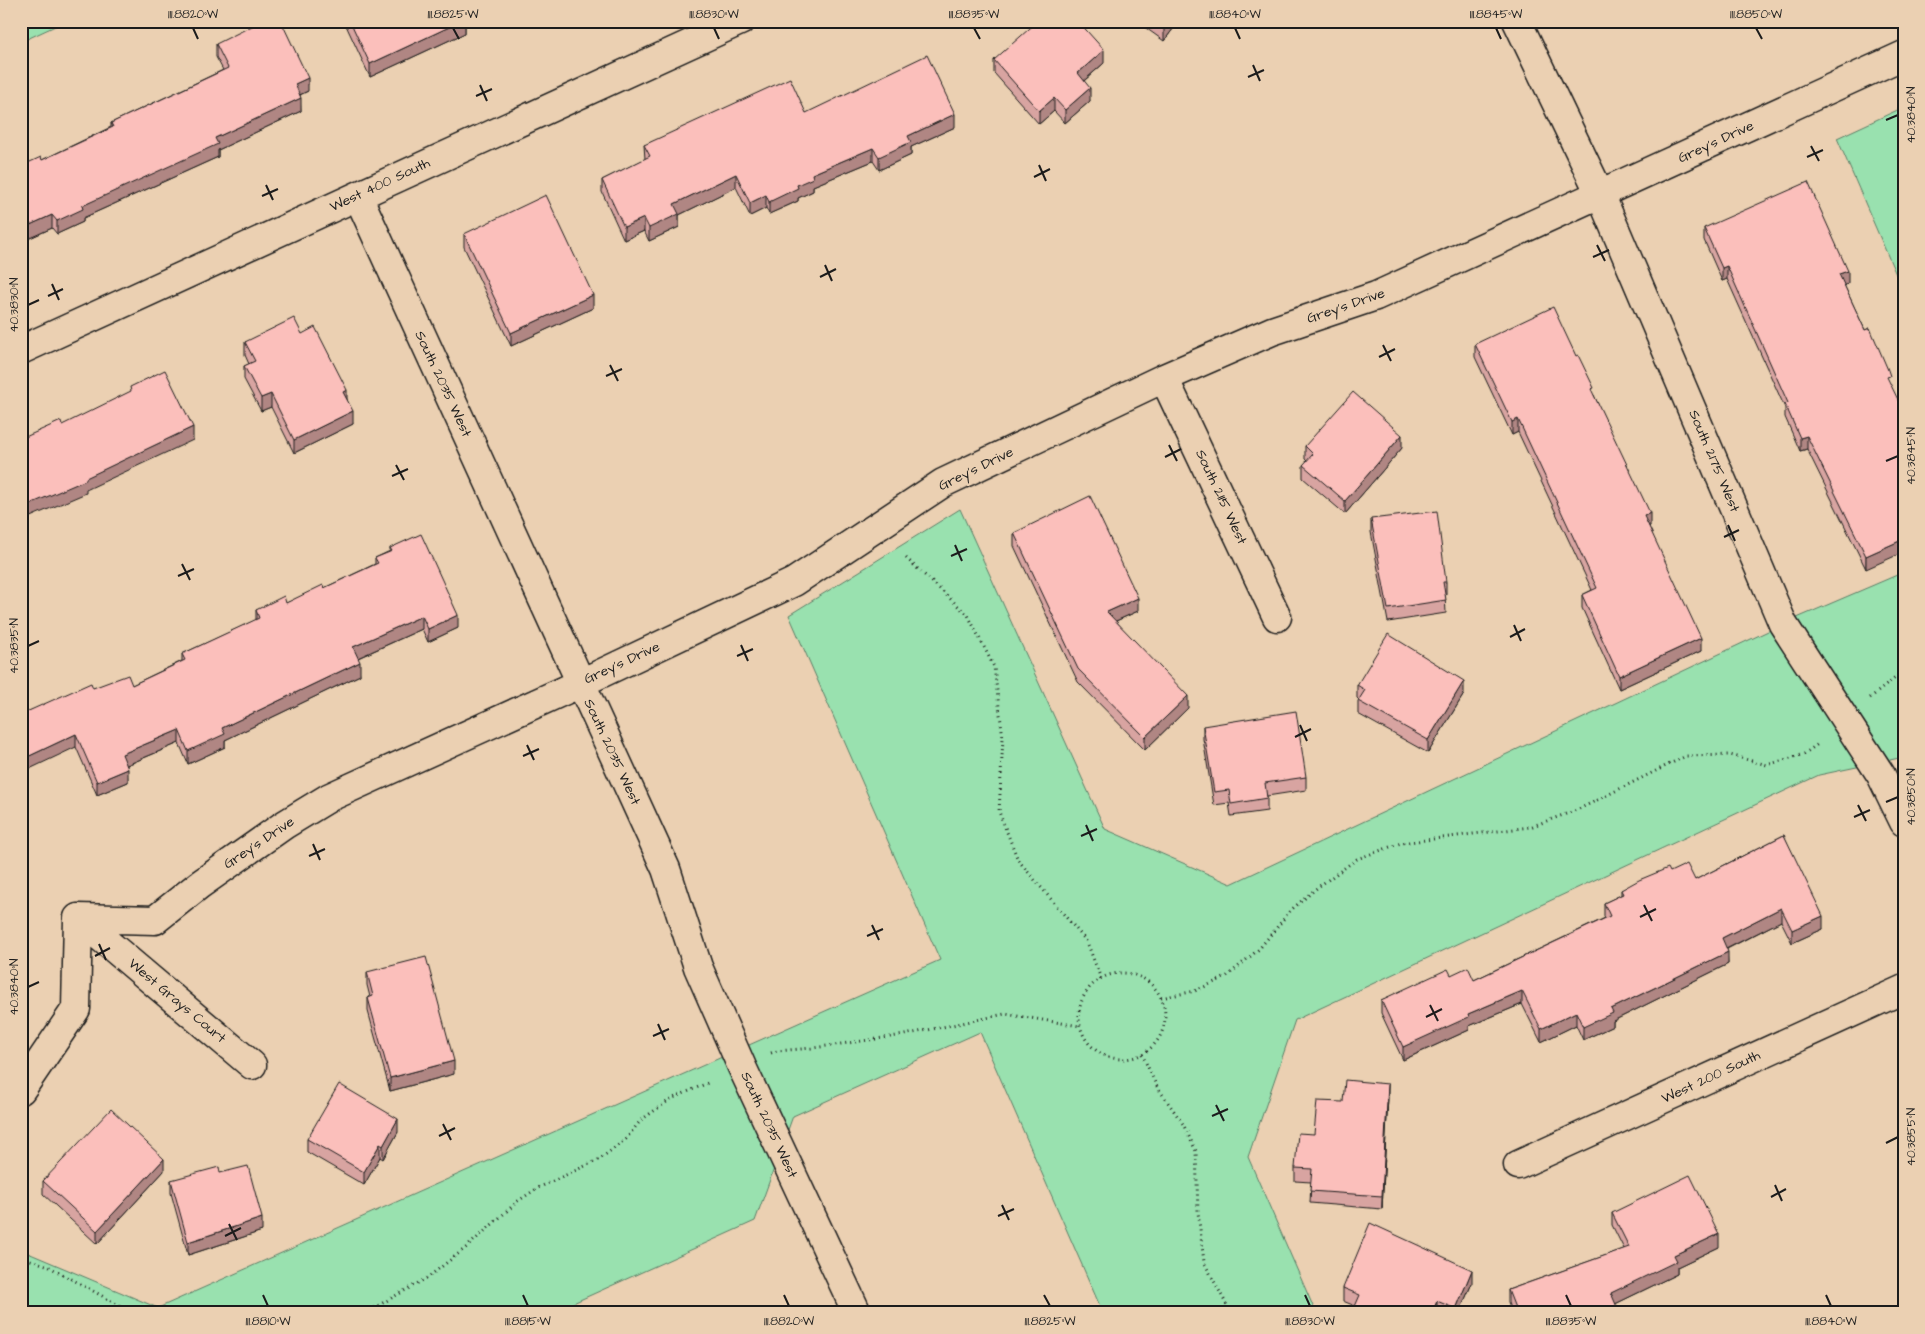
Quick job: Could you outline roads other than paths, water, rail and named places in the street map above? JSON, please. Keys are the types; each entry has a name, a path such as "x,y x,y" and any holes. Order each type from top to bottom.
{"street":[{"name":"West 400 South","path":"21,350 740,21"},
{"name":"South 2175 West","path":"1517,21 1601,196 1783,624 1880,775 1904,822"},
{"name":"Grey's Drive","path":"78,918 155,920 199,885 270,834 330,797 580,683 794,582 943,483 1164,378 1272,331 1376,296 1601,196 1904,56"},
{"name":"South 2035 West","path":"358,196 666,869 702,976 857,1313"},
{"name":"South 2115 West","path":"1164,378 1277,616"},
{"name":"West Grays Court","path":"78,918 252,1065"},
{"path":"21,1090 76,1009 78,918"},
{"name":"West 200 South","path":"1518,1165 1904,989"}]}
